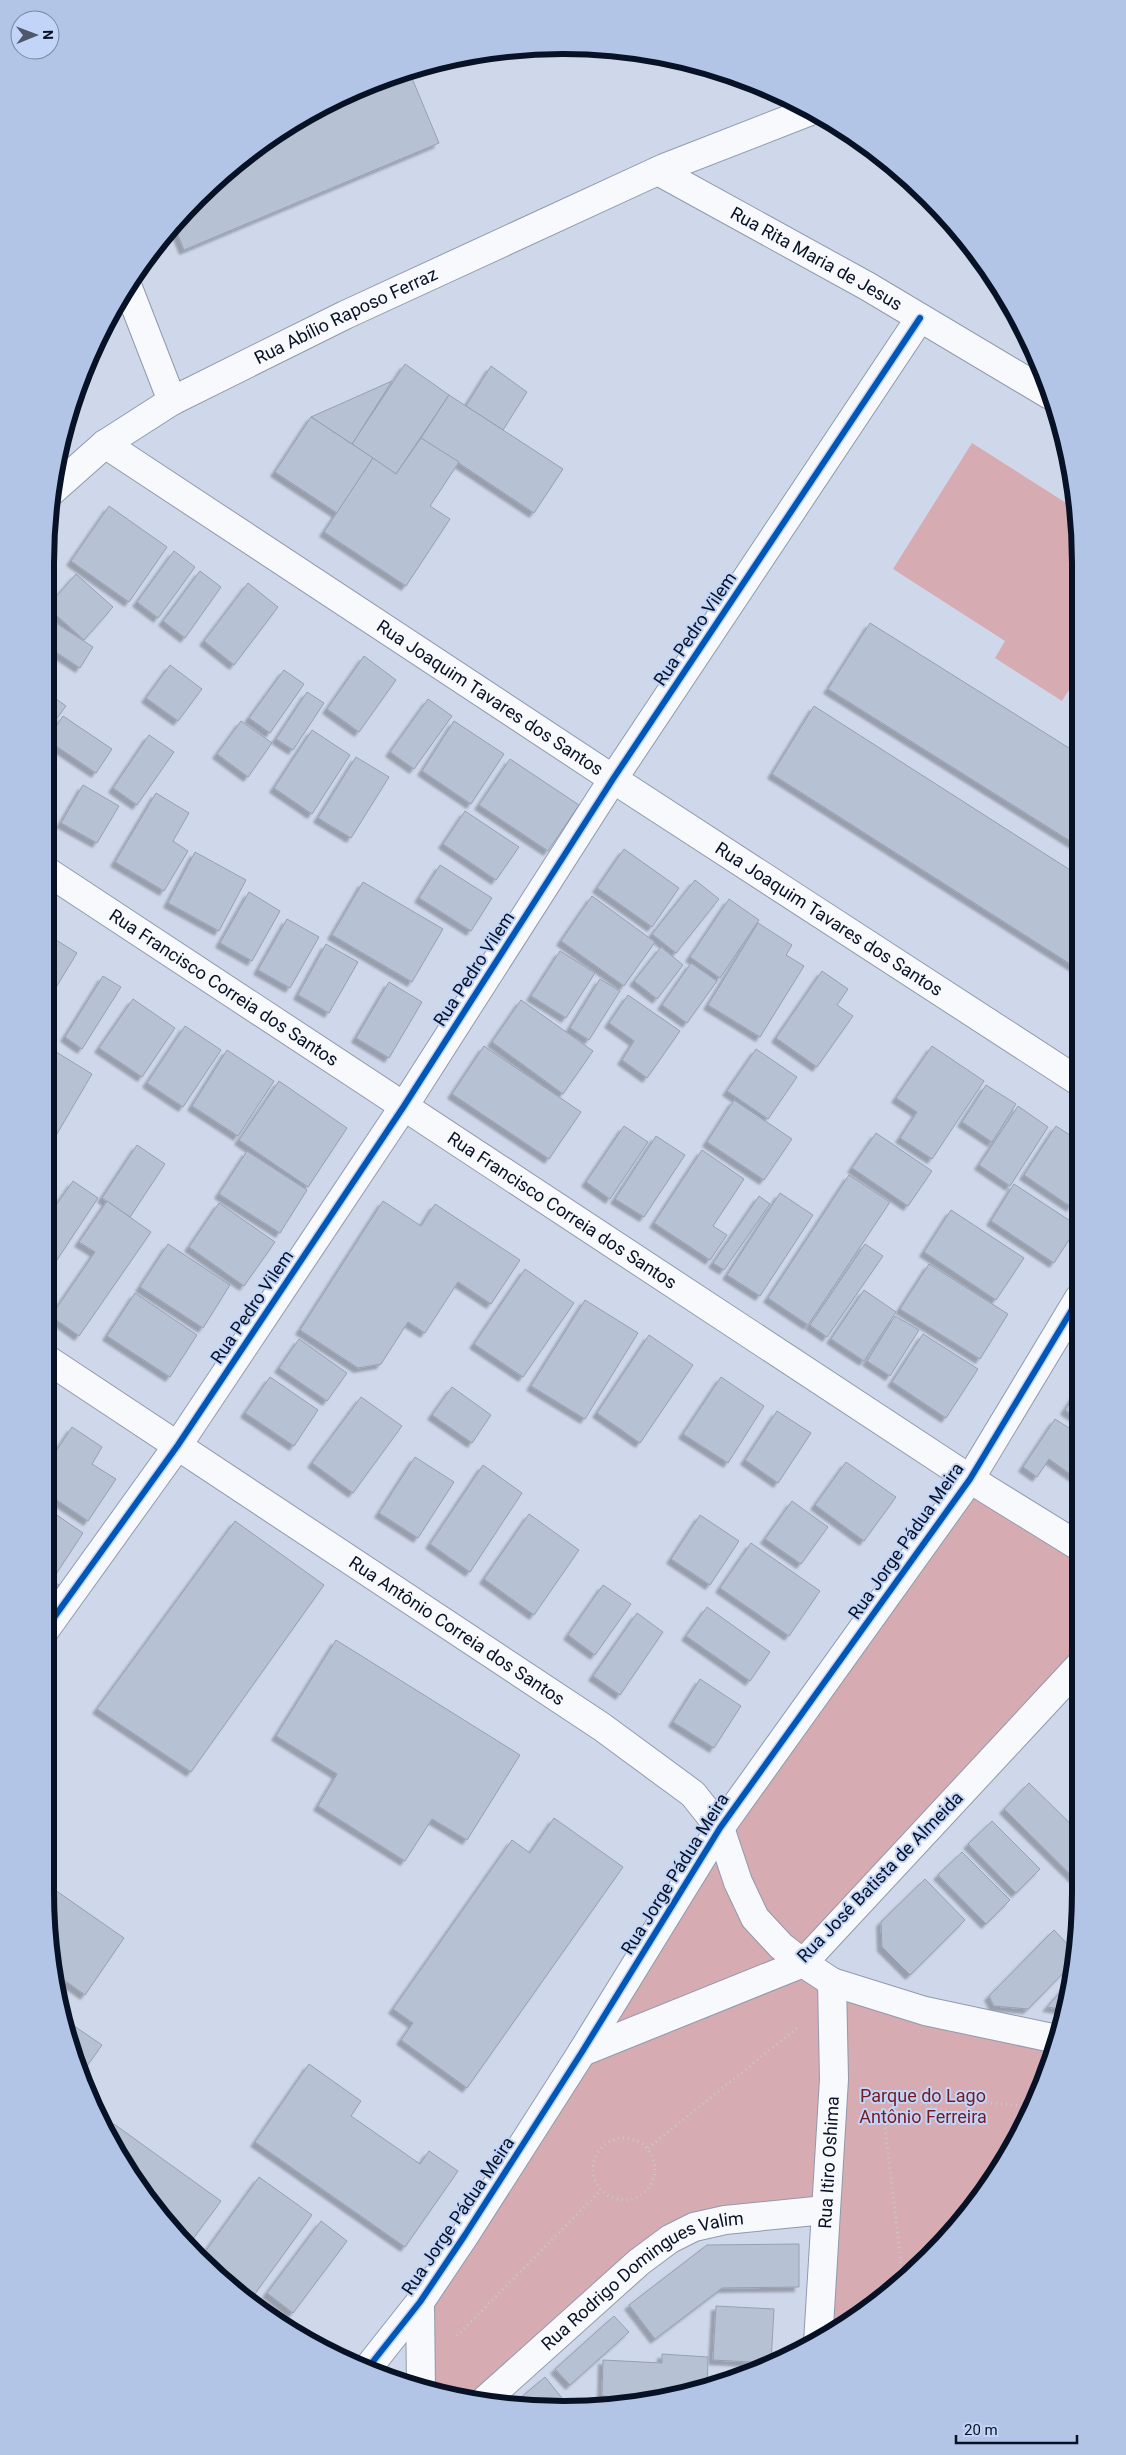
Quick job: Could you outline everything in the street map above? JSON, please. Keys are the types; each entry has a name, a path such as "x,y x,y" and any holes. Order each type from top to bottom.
{"street":[{"name":"Rua Abílio Raposo Ferraz","path":"60,484 105,444 172,401 354,311 658,171 803,114"},
{"name":"Rua Rita Maria de Jesus","path":"658,171 867,286 1042,390"},
{"path":"131,294 172,401"},
{"name":"Rua Pedro Vilem","path":"54,1617 178,1445 404,1106 613,779 920,318"},
{"name":"Rua Joaquim Tavares dos Santos","path":"105,444 613,779 1072,1077"},
{"name":"Rua Francisco Correia dos Santos","path":"54,876 970,1479 1072,1542"},
{"name":"Rua Jorge Pádua Meira","path":"371,2363 420,2302 476,2219 582,2052 720,1828 970,1479 1072,1310"},
{"name":"Rua Antônio Correia dos Santos","path":"54,1364 602,1727 693,1794 720,1828 738,1882 754,1918 781,1946 831,1991 1051,2038"},
{"name":"Rua José Batista de Almeida","path":"582,2052 802,1963 1072,1674"},
{"name":"Rua Itiro Oshima","path":"818,2333 834,2079 831,1991"},
{"name":"Rua Rodrigo Domingues Valim","path":"490,2396 639,2262 670,2239 694,2227 725,2220 825,2210"},
{"path":"420,2302 420,2381"}],"path":[{"path":"648,2148 831,1991"},
{"path":"834,2079 954,2113 970,2112 982,2102 1025,2106"},
{"path":"881,2093 902,2272"},
{"path":"621,2137 631,2138 648,2148 656,2166 655,2176 645,2193 627,2201 608,2196 601,2190 595,2182 594,2163 597,2153 603,2146 621,2137"},
{"path":"420,2381 601,2190"}],"green space":[{"path":"972,443 1069,505 1072,563 1072,685 1062,701 995,658 1005,641 893,569"},
{"path":"971,1486 1072,1551 1072,1666 801,1955 763,1921 729,1828"},
{"path":"717,1840 790,1961 596,2040"},
{"path":"804,1967 829,1984 818,2210 682,2228 483,2394 425,2382 420,2302 576,2070"},
{"name":"Parque do Lago Antônio Ferreira","path":"832,1982 1052,2034 1020,2117 1004,2147 967,2202 946,2228 899,2275 873,2296 822,2330"}],"building":[{"path":"412,77 439,143 184,250 177,231 227,180 253,159 308,122 338,106"},
{"path":"405,364 449,395 396,474 352,444"},
{"path":"491,366 527,392 503,430 466,406"},
{"path":"392,381 352,444 311,417"},
{"path":"449,395 563,469 534,513 421,438"},
{"path":"311,417 373,458 337,513 275,472"},
{"path":"421,438 459,462 430,506 450,519 406,586 324,532 373,458 396,474"},
{"path":"109,506 167,547 129,602 71,561"},
{"path":"174,551 195,567 158,618 137,602"},
{"path":"200,571 221,587 185,638 163,621"},
{"path":"76,574 113,607 84,640 54,613 54,599"},
{"path":"248,583 278,607 234,665 204,641"},
{"path":"54,622 93,647 80,668 54,651"},
{"path":"870,623 1072,750 1072,842 828,689"},
{"path":"364,656 396,680 359,732 327,709"},
{"path":"170,665 202,689 178,721 146,698"},
{"path":"284,670 304,684 270,733 249,718"},
{"path":"307,692 324,703 293,750 276,739"},
{"path":"54,697 66,706 54,722"},
{"path":"428,699 452,716 414,769 390,752"},
{"path":"814,706 1072,871 1072,965 772,774"},
{"path":"63,716 112,749 96,773 54,745 54,730"},
{"path":"241,721 272,743 248,777 217,754"},
{"path":"454,721 504,754 471,804 422,771"},
{"path":"312,730 350,755 312,814 274,788"},
{"path":"149,735 174,752 137,805 113,788"},
{"path":"356,757 389,777 351,838 318,818"},
{"path":"510,759 579,805 548,851 479,805"},
{"path":"83,785 119,806 97,843 61,823"},
{"path":"156,793 189,813 173,841 188,851 164,891 115,862"},
{"path":"465,811 519,847 496,880 443,844"},
{"path":"624,849 679,888 652,927 597,888"},
{"path":"195,852 246,880 219,931 168,903"},
{"path":"440,865 492,898 471,931 419,898"},
{"path":"695,880 719,899 676,953 652,934"},
{"path":"363,882 443,929 412,982 332,935"},
{"path":"249,892 280,911 252,961 220,943"},
{"path":"592,896 655,942 624,986 561,941"},
{"path":"729,899 759,920 720,978 690,957"},
{"path":"287,919 319,937 290,988 258,970"},
{"path":"758,923 792,945 786,955 804,966 760,1037 708,1005"},
{"path":"54,939 77,953 54,991"},
{"path":"326,944 358,962 329,1013 298,995"},
{"path":"661,947 683,965 657,999 634,981"},
{"path":"560,951 595,973 566,1018 531,996"},
{"path":"691,963 717,981 687,1023 662,1005"},
{"path":"822,971 848,989 837,1005 853,1016 817,1067 776,1038"},
{"path":"103,976 121,987 82,1049 65,1037"},
{"path":"600,979 620,991 589,1040 570,1028"},
{"path":"389,982 422,1002 389,1058 356,1038"},
{"path":"628,995 680,1031 647,1078 622,1060 634,1041 609,1023"},
{"path":"133,999 175,1028 142,1077 99,1048"},
{"path":"521,1000 593,1051 563,1094 492,1042"},
{"path":"185,1026 221,1050 183,1107 147,1083"},
{"path":"484,1046 581,1112 549,1159 452,1094"},
{"path":"932,1046 984,1081 932,1159 900,1138 917,1112 896,1098"},
{"path":"756,1049 797,1077 768,1119 727,1091"},
{"path":"227,1050 274,1081 238,1136 192,1106"},
{"path":"54,1051 92,1074 54,1139"},
{"path":"279,1081 347,1128 308,1187 239,1140"},
{"path":"986,1085 1016,1104 992,1142 962,1122"},
{"path":"734,1100 792,1139 764,1180 707,1142"},
{"path":"1018,1106 1048,1127 1010,1186 979,1165"},
{"path":"624,1126 648,1142 610,1199 586,1182"},
{"path":"1056,1126 1072,1136 1071,1207 1024,1175"},
{"path":"876,1133 932,1171 908,1206 852,1168"},
{"path":"656,1136 685,1155 644,1217 615,1199"},
{"path":"137,1145 165,1164 130,1217 102,1198"},
{"path":"702,1150 744,1179 713,1226 727,1235 710,1260 654,1223"},
{"path":"247,1151 307,1190 280,1233 219,1194"},
{"path":"849,1175 890,1202 808,1325 768,1298"},
{"path":"73,1181 98,1198 54,1264 54,1208"},
{"path":"1014,1184 1072,1222 1072,1235 1054,1263 991,1221"},
{"path":"780,1193 813,1215 760,1296 727,1275"},
{"path":"759,1196 770,1204 724,1270 713,1263"},
{"path":"107,1201 151,1232 79,1336 54,1318 54,1312 95,1252 79,1242"},
{"path":"383,1201 421,1226 435,1204 520,1260 491,1304 458,1282 425,1333 408,1322 381,1364 358,1368 300,1330"},
{"path":"219,1203 275,1242 244,1286 189,1247"},
{"path":"951,1210 1024,1258 996,1300 924,1252"},
{"path":"168,1244 230,1285 203,1328 140,1287"},
{"path":"865,1244 883,1256 827,1337 810,1325"},
{"path":"929,1264 1008,1314 980,1359 900,1309"},
{"path":"525,1269 574,1303 523,1377 474,1344"},
{"path":"864,1290 896,1312 864,1361 831,1339"},
{"path":"135,1293 197,1335 170,1377 107,1336"},
{"path":"585,1300 638,1333 585,1419 531,1386"},
{"path":"895,1316 919,1330 890,1376 867,1361"},
{"path":"923,1334 978,1369 946,1418 892,1382"},
{"path":"649,1335 693,1365 640,1443 597,1413"},
{"path":"299,1339 347,1373 327,1401 279,1368"},
{"path":"270,1377 318,1410 294,1446 245,1413"},
{"path":"721,1377 764,1406 728,1463 683,1434"},
{"path":"452,1387 491,1415 472,1443 432,1415"},
{"path":"361,1397 402,1426 353,1493 312,1463"},
{"path":"1072,1399 1072,1415 1065,1410"},
{"path":"777,1411 811,1433 778,1483 745,1460"},
{"path":"1055,1419 1072,1430 1072,1475 1049,1459 1037,1477 1023,1467"},
{"path":"72,1427 102,1447 92,1464 116,1479 88,1521 54,1498 54,1454"},
{"path":"415,1457 454,1482 418,1538 379,1513"},
{"path":"846,1462 896,1497 864,1541 815,1505"},
{"path":"483,1465 522,1493 470,1572 430,1544"},
{"path":"792,1501 828,1527 801,1564 765,1539"},
{"path":"54,1513 83,1533 56,1574 54,1573"},
{"path":"529,1514 579,1550 534,1615 484,1579"},
{"path":"700,1515 739,1541 710,1585 671,1559"},
{"path":"235,1521 324,1585 191,1772 97,1709"},
{"path":"751,1543 820,1591 789,1636 720,1588"},
{"path":"54,1582 59,1585 54,1592"},
{"path":"603,1585 631,1604 595,1655 568,1635"},
{"path":"707,1607 770,1652 750,1681 686,1636"},
{"path":"637,1613 663,1632 620,1695 593,1676"},
{"path":"336,1640 520,1755 467,1840 432,1819 405,1861 318,1806 337,1774 276,1736"},
{"path":"700,1679 741,1706 714,1748 673,1722"},
{"path":"1029,1783 1072,1825 1072,1876 1004,1809"},
{"path":"554,1818 623,1867 467,2088 401,2040 413,2023 393,2009 512,1840 530,1853"},
{"path":"992,1821 1040,1869 1016,1893 968,1844"},
{"path":"962,1852 1010,1900 986,1924 938,1875"},
{"path":"925,1879 965,1920 910,1975 882,1947 881,1922"},
{"path":"54,1889 124,1938 85,1995 62,1978 55,1925"},
{"path":"1054,1930 1069,1946 1066,1970 1028,2009 994,2006 989,1996"},
{"path":"1062,1990 1058,2009 1047,2007"},
{"path":"71,2024 102,2045 86,2068"},
{"path":"309,2064 361,2101 351,2116 420,2164 429,2151 458,2171 405,2247 255,2142"},
{"path":"114,2124 221,2201 192,2240 159,2202 122,2147 112,2127"},
{"path":"259,2177 312,2215 253,2296 204,2253"},
{"path":"321,2221 347,2241 293,2313 267,2293"},
{"path":"799,2244 799,2287 722,2288 655,2339 629,2305 707,2245"},
{"path":"716,2306 774,2309 771,2356 757,2362 713,2360"},
{"path":"614,2316 629,2332 570,2385 555,2369"},
{"path":"662,2354 708,2357 707,2380 629,2397 602,2396 603,2360 662,2363"},
{"path":"545,2377 564,2401 530,2400 519,2399"}],"cycle path":[{"path":"54,1617 178,1445 404,1106 613,779 920,318"},
{"path":"371,2363 420,2302 465,2235 582,2052 720,1828 970,1479 1072,1310"}]}
